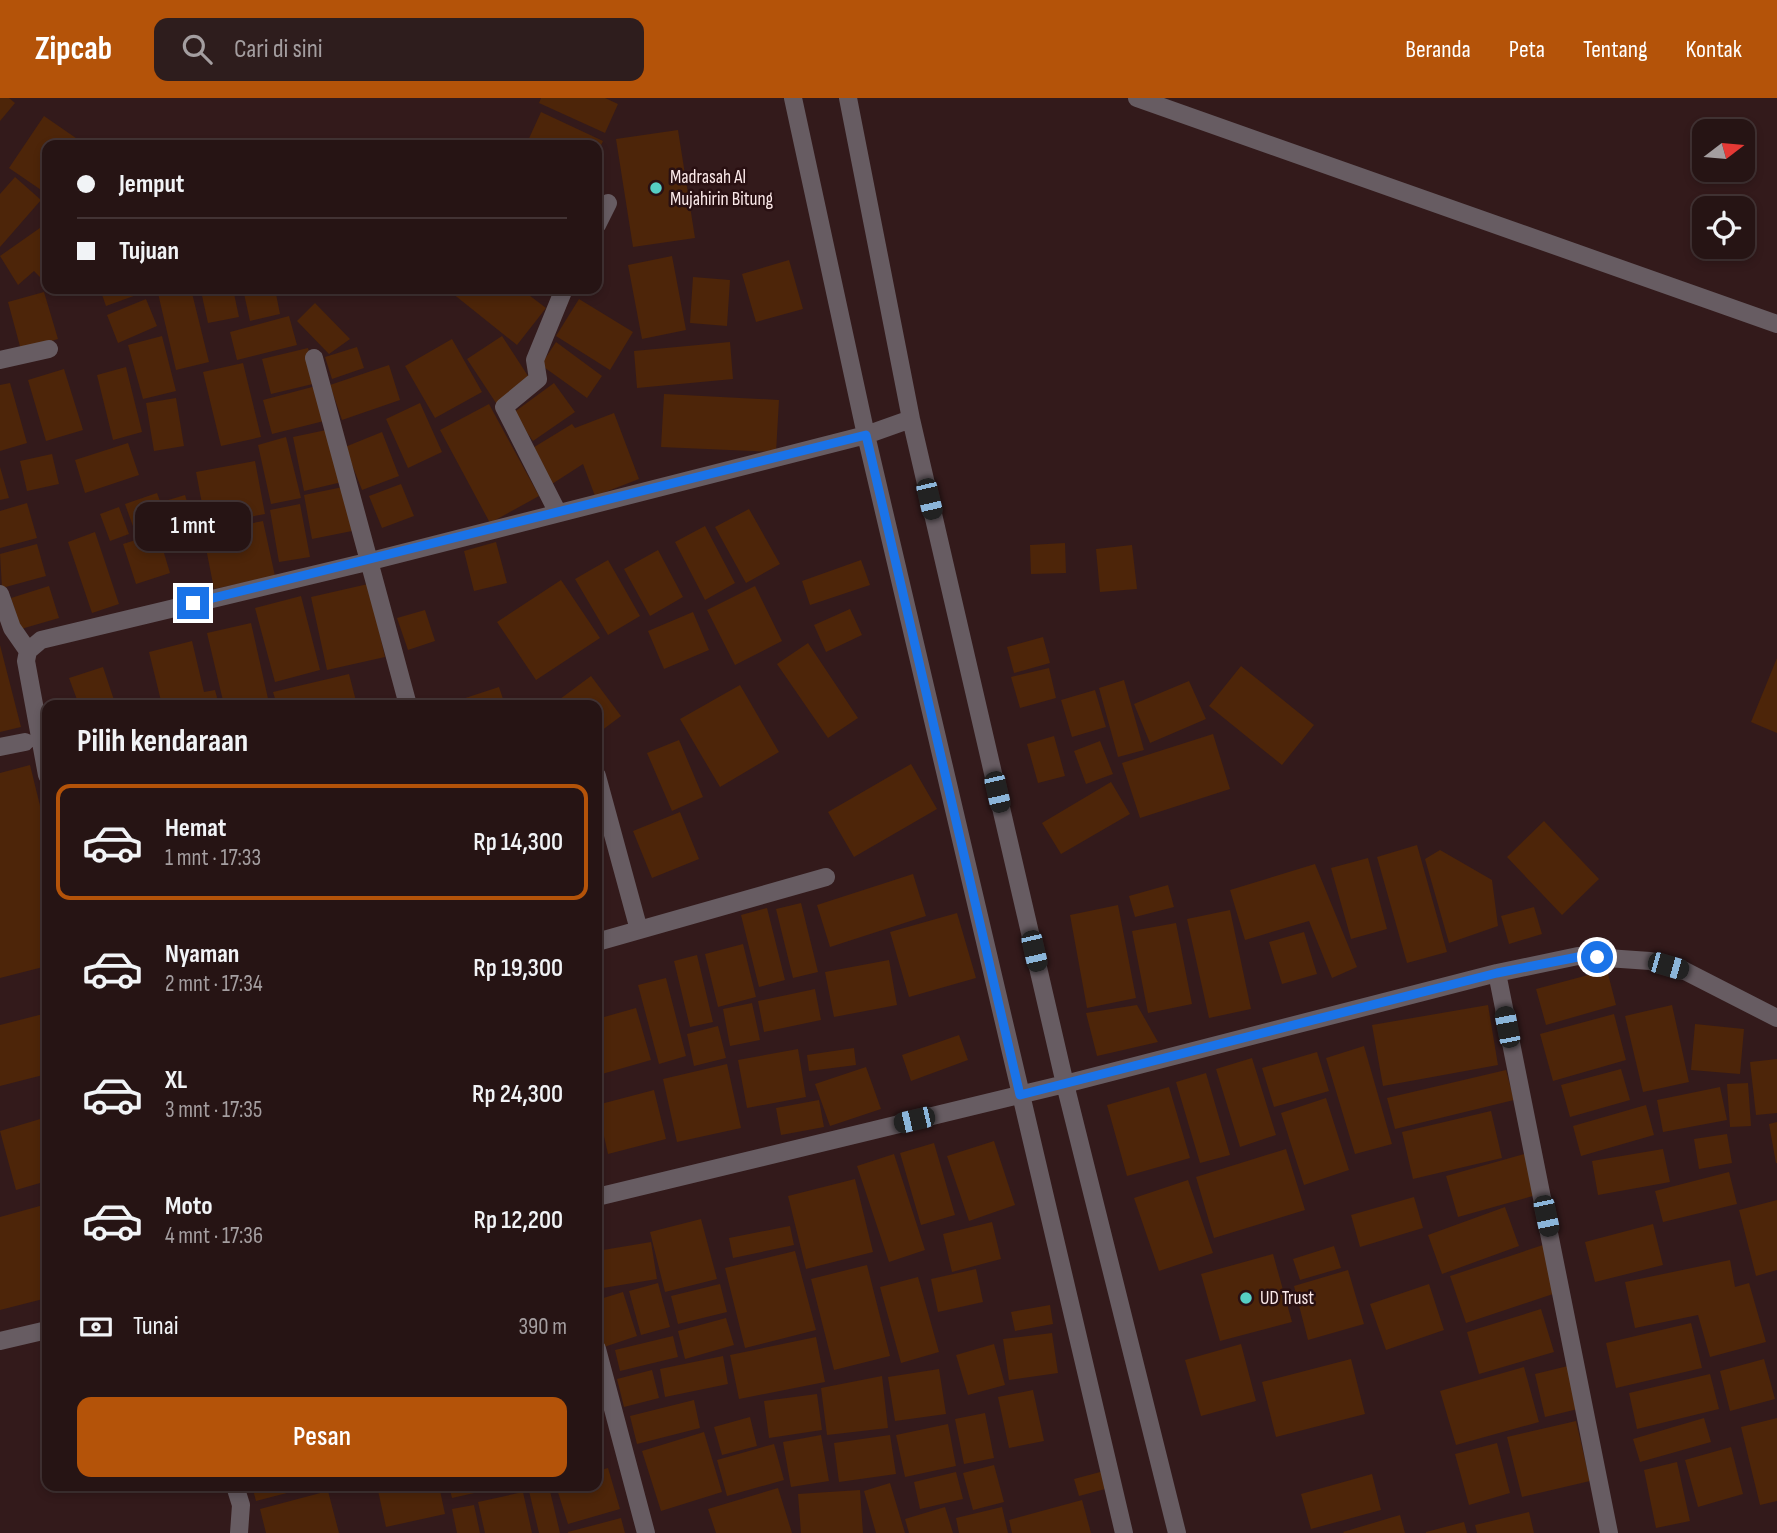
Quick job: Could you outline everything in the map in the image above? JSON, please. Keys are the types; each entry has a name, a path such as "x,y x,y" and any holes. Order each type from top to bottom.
{"street":[{"path":"793,98 866,435 1124,1533"},
{"path":"848,98 911,419 1065,1084 1177,1533"},
{"path":"1137,98 1777,324"},
{"path":"602,215 608,203"},
{"path":"558,513 504,407 538,379 535,360 563,294"},
{"path":"0,360 49,349"},
{"path":"314,358 407,700"},
{"path":"42,748 26,661 28,651 41,640 371,561 866,435 911,419"},
{"path":"0,594 12,628 28,651"},
{"path":"0,747 25,742"},
{"path":"602,794 639,930"},
{"path":"602,941 826,877"},
{"path":"602,1196 1065,1084 1497,973 1578,957 1650,961 1685,971 1777,1018"},
{"path":"1497,973 1609,1533"},
{"path":"0,1341 42,1331"},
{"path":"602,1368 646,1533"},
{"path":"237,1491 241,1505 239,1533"}],"building":[{"path":"0,98 9,98 15,103 0,121"},
{"path":"541,98 605,98 618,104 605,133 539,103"},
{"path":"541,112 601,140 528,140"},
{"path":"44,116 79,140 42,140 42,191 9,168"},
{"name":"Madrasah Al Mujahirin Bitung","path":"678,130 695,238 633,247 616,139"},
{"path":"15,177 41,200 0,247 0,194"},
{"path":"42,227 42,279 34,271 18,285 0,256"},
{"path":"672,256 686,330 642,339 628,265"},
{"path":"789,260 803,309 756,322 742,274"},
{"path":"693,277 730,280 727,326 690,323"},
{"path":"45,294 58,339 21,350 8,302"},
{"path":"102,294 139,294 106,306"},
{"path":"158,294 192,294 209,362 176,370"},
{"path":"202,294 234,294 239,317 208,323"},
{"path":"244,294 276,294 280,314 250,321"},
{"path":"453,294 528,294 546,308 517,345"},
{"path":"146,299 157,326 118,343 107,315"},
{"path":"579,299 633,332 610,370 556,336"},
{"path":"315,303 350,339 329,354 297,321"},
{"path":"289,316 297,345 237,360 230,332"},
{"path":"162,336 176,391 143,399 128,345"},
{"path":"502,336 530,379 498,406 467,359"},
{"path":"452,339 482,392 435,418 405,366"},
{"path":"556,342 602,376 587,398 541,365"},
{"path":"730,342 733,379 637,388 634,351"},
{"path":"357,347 364,368 332,379 325,357"},
{"path":"308,348 317,383 271,394 262,359"},
{"path":"243,363 261,437 221,446 203,372"},
{"path":"389,365 400,400 342,420 330,385"},
{"path":"126,367 142,432 113,440 97,375"},
{"path":"64,369 83,430 46,441 28,380"},
{"path":"10,383 27,443 0,451 0,385"},
{"path":"554,383 575,412 533,441 513,413"},
{"path":"316,386 324,421 272,434 263,400"},
{"path":"664,394 779,400 776,452 661,447"},
{"path":"176,398 184,446 154,451 146,403"},
{"path":"420,403 442,452 408,468 386,419"},
{"path":"489,404 539,496 490,523 440,430"},
{"path":"614,413 639,479 595,496 583,464 552,484 531,449 572,424 575,428"},
{"path":"331,429 342,482 304,491 293,437"},
{"path":"382,432 399,476 362,490 345,447"},
{"path":"286,437 301,498 271,504 258,445"},
{"path":"128,443 139,475 85,493 75,460"},
{"path":"52,454 59,484 27,491 20,461"},
{"path":"255,461 265,514 206,525 196,472"},
{"path":"0,467 9,498 0,500"},
{"path":"401,484 414,516 382,528 369,496"},
{"path":"343,487 352,531 312,539 304,495"},
{"path":"157,493 166,517 134,529 125,504"},
{"path":"185,495 196,531 175,538 165,501"},
{"path":"27,503 37,538 0,548 0,511"},
{"path":"300,504 310,557 279,562 270,510"},
{"path":"119,507 129,534 110,541 100,514"},
{"path":"749,509 780,564 746,583 715,527"},
{"path":"263,521 275,576 214,589 203,533"},
{"path":"705,526 735,583 705,600 675,542"},
{"path":"95,532 119,604 92,613 68,542"},
{"path":"158,533 170,573 136,584 123,544"},
{"path":"496,542 507,583 474,591 464,551"},
{"path":"1065,543 1066,573 1031,574 1030,545"},
{"path":"37,544 46,576 2,588 0,554"},
{"path":"1132,545 1137,589 1100,592 1096,549"},
{"path":"658,550 683,597 650,616 624,569"},
{"path":"608,560 640,616 608,635 575,579"},
{"path":"861,560 870,585 810,605 802,581"},
{"path":"561,580 600,638 536,680 497,622"},
{"path":"368,584 385,657 327,670 311,597"},
{"path":"49,586 59,618 21,629 11,598"},
{"path":"755,586 782,641 735,665 707,610"},
{"path":"301,596 320,670 275,682 255,608"},
{"path":"850,609 862,635 826,652 814,625"},
{"path":"425,610 435,641 408,650 397,618"},
{"path":"693,612 709,650 664,669 648,631"},
{"path":"251,623 268,700 223,700 207,633"},
{"path":"1043,637 1050,663 1014,673 1007,647"},
{"path":"192,641 204,692 215,690 218,700 161,700 149,652"},
{"path":"808,643 858,718 828,738 777,664"},
{"path":"0,645 21,727 0,732"},
{"path":"1777,658 1777,733 1751,722"},
{"path":"1241,666 1314,725 1282,765 1209,706"},
{"path":"103,667 114,700 77,700 69,678"},
{"path":"1049,668 1056,698 1020,708 1011,677"},
{"path":"349,674 356,700 275,700 273,692"},
{"path":"591,676 621,716 602,730 602,700 559,700"},
{"path":"1124,680 1144,750 1118,757 1099,688"},
{"path":"1189,681 1206,719 1150,743 1134,704"},
{"path":"740,685 779,752 720,787 680,719"},
{"path":"499,687 503,700 459,700"},
{"path":"1095,690 1106,727 1072,737 1061,700"},
{"path":"1213,734 1230,789 1140,818 1122,763"},
{"path":"1054,736 1065,776 1038,783 1027,744"},
{"path":"679,740 703,797 672,811 647,753"},
{"path":"1100,741 1113,774 1086,784 1074,751"},
{"path":"911,764 937,809 854,857 828,812"},
{"path":"30,765 42,814 42,967 0,978 0,773"},
{"path":"1111,782 1130,814 1061,854 1042,823"},
{"path":"680,812 699,859 652,878 633,831"},
{"path":"1544,821 1599,879 1562,915 1507,857"},
{"path":"1417,845 1447,952 1407,963 1377,857"},
{"path":"1440,850 1492,880 1498,926 1449,943 1425,859"},
{"path":"1368,858 1387,929 1351,939 1331,868"},
{"path":"1315,864 1357,967 1332,978 1309,921 1245,940 1230,890"},
{"path":"913,874 926,916 830,947 817,905"},
{"path":"1168,885 1174,907 1135,917 1129,896"},
{"path":"801,903 818,972 793,978 776,909"},
{"path":"1118,905 1136,998 1087,1008 1070,915"},
{"path":"1534,907 1542,934 1509,944 1501,916"},
{"path":"767,908 785,980 759,987 741,915"},
{"path":"1230,910 1251,1009 1209,1018 1187,919"},
{"path":"957,913 976,978 909,997 890,932"},
{"path":"1176,923 1192,1004 1148,1013 1132,931"},
{"path":"1304,932 1317,974 1282,984 1269,942"},
{"path":"743,944 756,997 718,1007 705,954"},
{"path":"697,955 713,1022 690,1027 674,961"},
{"path":"889,960 897,1005 834,1017 825,972"},
{"path":"1607,970 1616,1005 1546,1025 1536,989"},
{"path":"666,978 686,1056 659,1064 638,985"},
{"path":"815,989 821,1020 764,1032 758,1001"},
{"path":"752,1003 760,1040 730,1046 723,1009"},
{"path":"1137,1005 1158,1042 1097,1056 1086,1013"},
{"path":"1488,1005 1498,1065 1383,1086 1372,1025"},
{"path":"1672,1005 1689,1082 1643,1092 1625,1016"},
{"path":"636,1008 651,1060 602,1074 602,1018"},
{"path":"42,1014 42,1075 0,1086 0,1025"},
{"path":"1614,1014 1626,1060 1553,1081 1540,1034"},
{"path":"1695,1024 1744,1029 1740,1074 1691,1070"},
{"path":"718,1026 726,1058 694,1066 687,1034"},
{"path":"959,1035 968,1060 911,1081 902,1055"},
{"path":"1364,1046 1392,1144 1355,1154 1326,1058"},
{"path":"854,1048 856,1065 809,1071 807,1055"},
{"path":"798,1049 806,1097 747,1108 738,1060"},
{"path":"1317,1052 1329,1091 1274,1107 1262,1068"},
{"path":"1252,1058 1276,1135 1240,1147 1216,1069"},
{"path":"1777,1059 1777,1113 1756,1115 1750,1062"},
{"path":"727,1064 741,1128 677,1142 663,1079"},
{"path":"866,1067 881,1109 830,1126 815,1084"},
{"path":"1621,1069 1630,1100 1570,1117 1561,1085"},
{"path":"1506,1070 1514,1100 1395,1129 1387,1098"},
{"path":"1206,1073 1230,1155 1200,1163 1176,1082"},
{"path":"1748,1083 1751,1126 1730,1127 1727,1084"},
{"path":"1169,1087 1190,1158 1127,1176 1107,1105"},
{"path":"1720,1087 1727,1120 1663,1132 1657,1100"},
{"path":"654,1090 666,1139 608,1154 602,1127 602,1104"},
{"path":"1326,1098 1349,1170 1304,1185 1281,1113"},
{"path":"819,1100 824,1127 781,1135 776,1108"},
{"path":"1646,1105 1654,1135 1581,1156 1573,1126"},
{"path":"1491,1111 1502,1158 1413,1179 1402,1132"},
{"path":"42,1118 42,1182 16,1190 0,1131"},
{"path":"1777,1122 1777,1163 1776,1163 1769,1124"},
{"path":"1727,1134 1732,1163 1699,1169 1694,1139"},
{"path":"994,1141 1015,1205 969,1221 947,1156"},
{"path":"934,1143 955,1215 921,1225 900,1153"},
{"path":"1286,1149 1305,1210 1214,1238 1196,1177"},
{"path":"1663,1149 1670,1182 1598,1195 1592,1161"},
{"path":"1528,1153 1540,1194 1458,1217 1446,1176"},
{"path":"894,1154 925,1250 889,1262 857,1166"},
{"path":"1729,1172 1737,1204 1663,1222 1655,1191"},
{"path":"855,1179 873,1252 806,1269 788,1196"},
{"path":"1188,1180 1213,1253 1159,1271 1134,1198"},
{"path":"1414,1197 1423,1228 1360,1247 1351,1215"},
{"path":"1777,1200 1777,1270 1756,1276 1739,1210"},
{"path":"42,1205 42,1299 0,1310 0,1217"},
{"path":"1505,1207 1519,1246 1442,1274 1428,1235"},
{"path":"701,1219 717,1279 665,1292 650,1232"},
{"path":"992,1222 1001,1259 952,1272 943,1234"},
{"path":"1653,1224 1663,1265 1595,1282 1585,1242"},
{"path":"790,1226 794,1245 733,1258 729,1238"},
{"path":"651,1242 657,1279 602,1288 602,1250"},
{"path":"1543,1245 1559,1292 1466,1323 1450,1276"},
{"path":"1334,1246 1341,1268 1300,1280 1293,1259"},
{"path":"795,1251 816,1330 745,1348 725,1268"},
{"name":"UD Trust","path":"1273,1254 1292,1322 1220,1341 1201,1274"},
{"path":"1730,1260 1735,1287 1749,1283 1766,1342 1710,1357 1698,1315 1635,1328 1625,1282"},
{"path":"867,1265 890,1356 834,1370 811,1279"},
{"path":"976,1269 983,1302 938,1312 931,1279"},
{"path":"1348,1270 1364,1324 1308,1340 1294,1286"},
{"path":"918,1277 939,1352 901,1363 880,1287"},
{"path":"658,1283 670,1327 641,1335 629,1291"},
{"path":"720,1284 727,1312 678,1324 671,1296"},
{"path":"1429,1284 1444,1330 1386,1350 1370,1304"},
{"path":"623,1292 637,1336 604,1347 602,1298"},
{"path":"1050,1305 1053,1324 1015,1331 1011,1312"},
{"path":"1541,1309 1554,1352 1479,1374 1467,1332"},
{"path":"726,1318 734,1345 685,1359 678,1331"},
{"path":"1691,1323 1702,1368 1616,1388 1606,1343"},
{"path":"1052,1333 1058,1373 1009,1380 1003,1339"},
{"path":"673,1336 678,1357 620,1371 615,1350"},
{"path":"816,1337 825,1382 739,1399 730,1355"},
{"path":"994,1344 1005,1385 968,1395 956,1355"},
{"path":"1241,1344 1256,1401 1201,1416 1185,1360"},
{"path":"723,1356 728,1384 665,1397 660,1369"},
{"path":"1351,1359 1365,1414 1276,1437 1262,1382"},
{"path":"1764,1359 1775,1399 1730,1411 1720,1371"},
{"path":"1572,1365 1582,1408 1545,1417 1535,1374"},
{"path":"1524,1367 1539,1422 1456,1445 1440,1391"},
{"path":"939,1369 946,1414 895,1421 888,1377"},
{"path":"652,1370 659,1398 624,1407 617,1379"},
{"path":"1710,1374 1719,1409 1637,1429 1629,1393"},
{"path":"882,1376 888,1428 827,1435 821,1388"},
{"path":"1033,1390 1044,1441 1009,1448 998,1397"},
{"path":"817,1394 822,1430 769,1438 764,1401"},
{"path":"694,1400 700,1428 637,1444 630,1416"},
{"path":"985,1413 994,1458 964,1464 955,1419"},
{"path":"750,1417 757,1446 722,1455 714,1427"},
{"path":"1704,1418 1711,1442 1640,1462 1633,1439"},
{"path":"1777,1418 1777,1501 1760,1505 1741,1427"},
{"path":"1576,1421 1590,1481 1522,1497 1507,1437"},
{"path":"948,1424 956,1466 905,1477 896,1435"},
{"path":"704,1432 722,1492 661,1511 642,1451"},
{"path":"821,1435 829,1481 791,1487 783,1442"},
{"path":"890,1435 896,1474 839,1482 834,1443"},
{"path":"1497,1443 1510,1493 1469,1505 1455,1454"},
{"path":"774,1444 784,1480 727,1496 717,1460"},
{"path":"1731,1447 1743,1494 1698,1507 1685,1460"},
{"path":"1677,1462 1690,1521 1656,1528 1644,1470"},
{"path":"994,1465 1004,1502 973,1510 963,1473"},
{"path":"608,1468 620,1509 568,1524 558,1491 602,1491 602,1470"},
{"path":"1104,1471 1109,1488 1079,1496 1074,1479"},
{"path":"956,1472 963,1499 920,1509 914,1482"},
{"path":"1372,1474 1381,1510 1311,1529 1301,1494"},
{"path":"890,1483 905,1533 876,1533 864,1491"},
{"path":"778,1488 792,1533 716,1533 708,1509"},
{"path":"860,1490 863,1533 801,1533 798,1494"},
{"path":"253,1491 295,1491 256,1501"},
{"path":"328,1491 339,1533 266,1533 260,1509"},
{"path":"378,1491 440,1491 445,1514 386,1527"},
{"path":"450,1491 483,1491 452,1498"},
{"path":"529,1491 550,1491 560,1533 539,1533"},
{"path":"523,1492 532,1533 485,1533 478,1502"},
{"path":"1082,1500 1091,1533 1012,1533 1009,1520"},
{"path":"474,1505 480,1533 457,1533 452,1509"},
{"path":"945,1507 953,1533 909,1533 905,1519"},
{"path":"1002,1507 1008,1533 959,1533 956,1518"},
{"path":"1529,1512 1534,1533 1477,1533 1475,1525"},
{"path":"1400,1515 1405,1533 1343,1532"},
{"path":"621,1518 625,1533 568,1533 568,1532"},
{"path":"1464,1522 1467,1533 1426,1533 1426,1532"}],"place":[{"name":"Madrasah Al Mujahirin Bitung","path":"656,188"},
{"name":"UD Trust","path":"1246,1298"}],"route":[{"path":"193,603 371,561 866,435 1020,1095 1497,973 1578,957 1597,957"}]}
